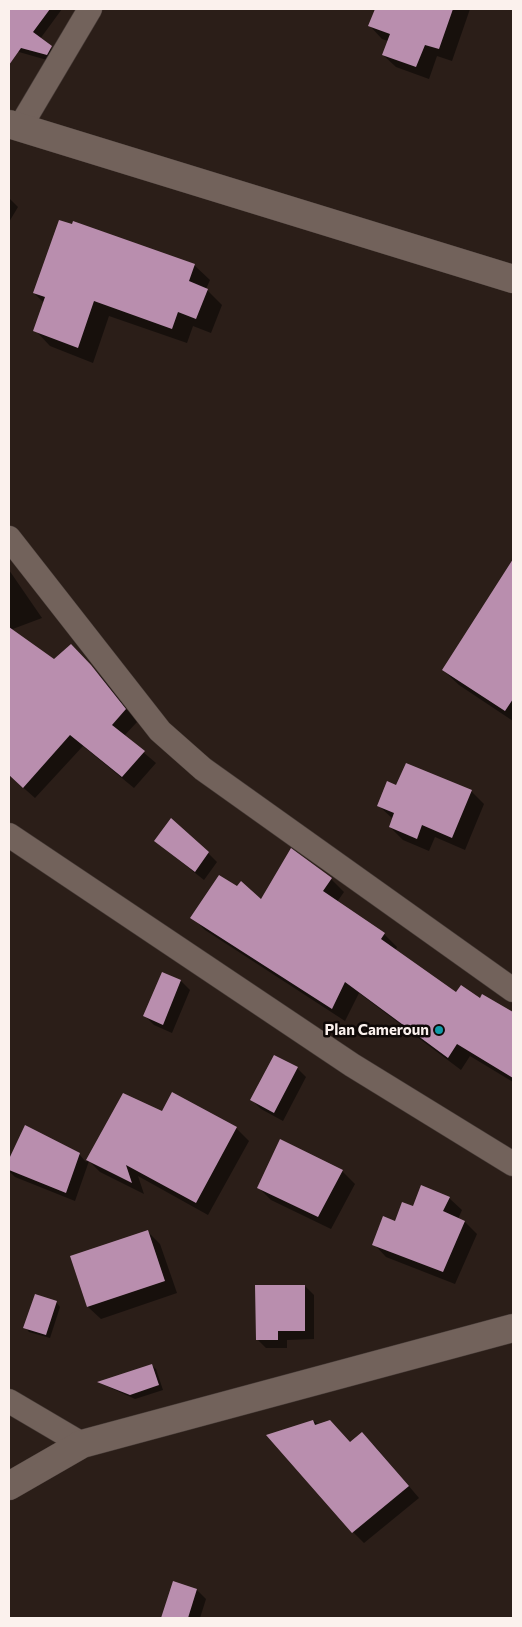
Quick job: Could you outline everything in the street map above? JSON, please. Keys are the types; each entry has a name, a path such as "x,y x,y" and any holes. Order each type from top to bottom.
{"street":[{"path":"90,9 14,126 513,279"},
{"path":"9,538 160,731 203,769 513,990"},
{"path":"9,835 352,1065 513,1164"},
{"path":"9,1486 82,1444 513,1328"},
{"path":"9,1401 82,1444"}],"building":[{"path":"9,9 50,9 33,32 52,46 47,55 21,48 9,65"},
{"path":"375,9 453,9 439,49 425,45 416,67 382,55 390,34 368,26"},
{"path":"59,220 72,224 73,221 195,264 189,281 208,289 196,319 178,312 172,329 94,301 78,348 33,331 45,297 33,293"},
{"path":"513,559 513,699 505,711 442,670"},
{"path":"9,627 54,659 71,644 91,665 126,709 112,725 145,751 122,777 70,735 23,788 9,775"},
{"path":"406,763 472,790 452,838 422,825 417,839 389,827 394,813 377,806 387,781 396,785"},
{"path":"171,818 209,852 195,872 154,841"},
{"path":"291,848 332,878 323,891 385,933 381,939 456,992 461,985 480,998 482,994 513,1012 513,1078 457,1044 448,1058 345,982 332,1009 190,918 219,875 237,886 241,881 261,899"},
{"path":"162,972 181,980 163,1025 143,1016"},
{"path":"274,1055 298,1067 274,1113 250,1100"},
{"path":"172,1092 237,1127 196,1203 126,1165 132,1183 86,1160 123,1093 162,1111"},
{"path":"25,1125 80,1153 66,1193 9,1170 9,1159"},
{"path":"280,1139 343,1170 318,1217 257,1188"},
{"path":"421,1185 450,1197 443,1211 465,1221 443,1272 372,1245 383,1216 395,1221 402,1202 413,1206"},
{"path":"148,1230 165,1281 87,1307 70,1256"},
{"path":"255,1285 305,1285 305,1331 278,1331 278,1340 256,1340"},
{"path":"35,1294 57,1301 46,1335 23,1328"},
{"path":"152,1364 159,1385 130,1395 97,1382"},
{"path":"313,1420 315,1425 330,1420 350,1442 362,1432 409,1486 352,1533 266,1435"},
{"path":"173,1581 197,1589 188,1618 161,1618"}],"place":[{"name":"Plan Cameroun","path":"439,1030"}]}
